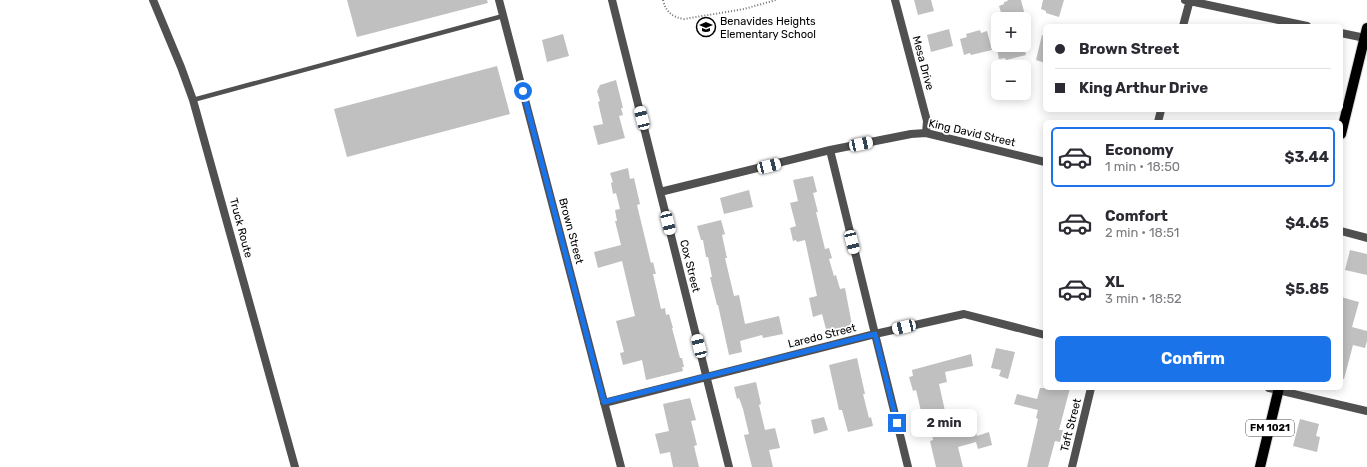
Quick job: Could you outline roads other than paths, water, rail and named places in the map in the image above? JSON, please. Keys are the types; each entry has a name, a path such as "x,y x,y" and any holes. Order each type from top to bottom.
{"main road":[{"path":"1343,126 1366,38 1367,28"},
{"name":"FM 1021","path":"1260,467 1276,390"}],"street":[{"name":"Truck Route","path":"153,0 181,68 212,164 295,467"},
{"name":"Brown Street","path":"499,0 621,467"},
{"name":"Cox Street","path":"612,0 729,467"},
{"name":"Mesa Drive","path":"895,0 926,121 926,133"},
{"path":"1183,24 1188,0 1298,24"},
{"path":"1343,33 1366,38"},
{"name":"King David Street","path":"660,192 830,150 911,134 926,133 1043,162"},
{"path":"830,150 908,467"},
{"path":"1343,232 1367,238"},
{"name":"Laredo Street","path":"604,402 875,334 964,314 1043,334"},
{"name":"Taft Street","path":"1072,467 1091,390"},
{"path":"1280,390 1367,411"}],"lane":[{"path":"192,100 503,16"}],"place":[{"name":"Benavides Heights Elementary School","path":"706,27"}]}
